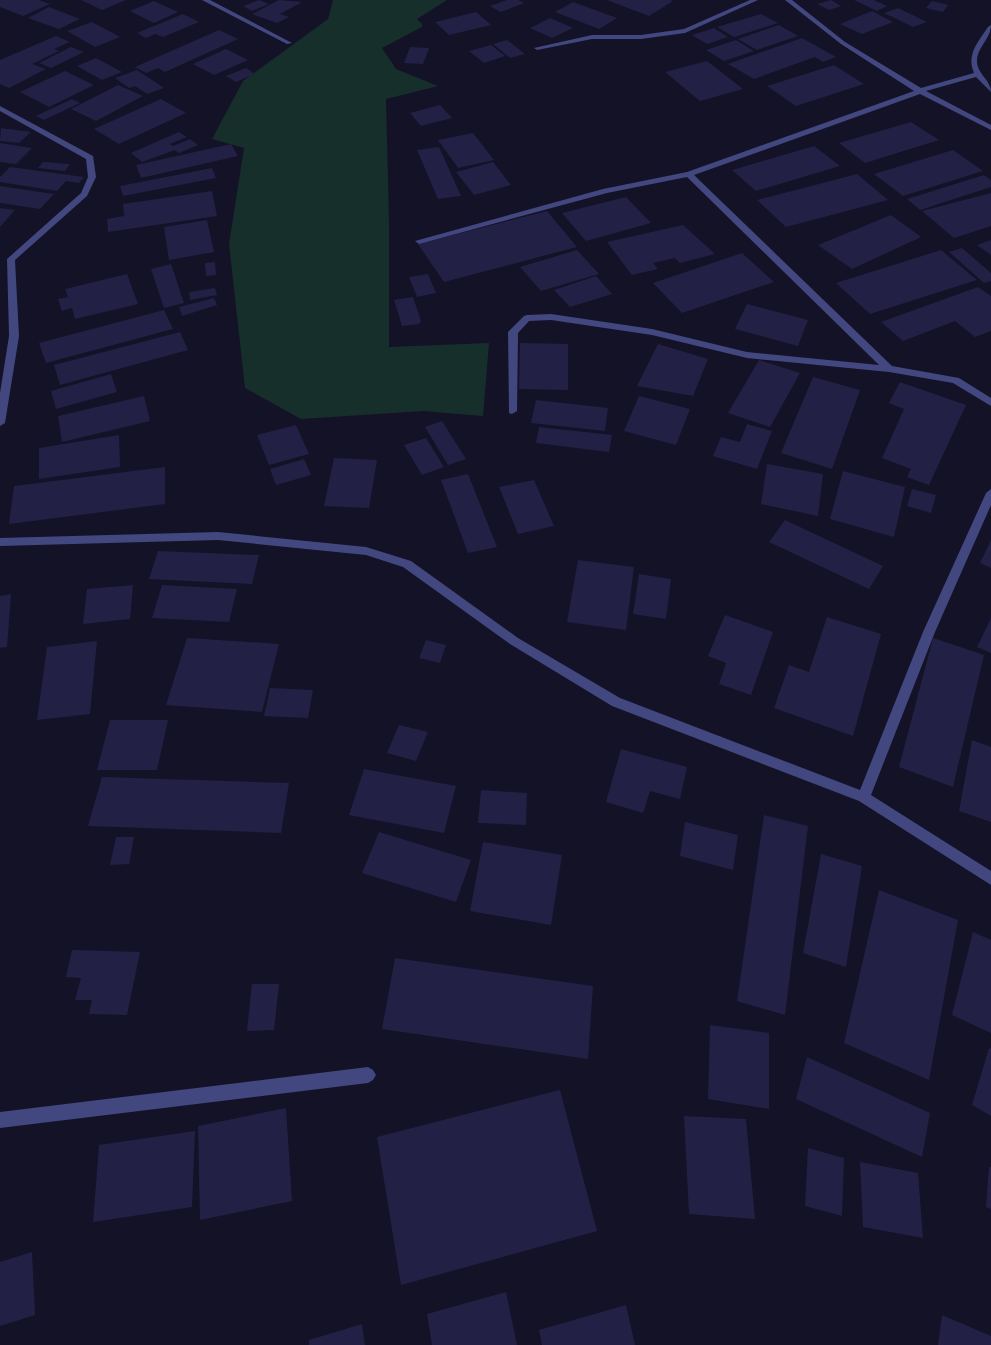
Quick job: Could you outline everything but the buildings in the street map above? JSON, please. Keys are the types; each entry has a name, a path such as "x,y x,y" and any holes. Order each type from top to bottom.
{"street":[{"path":"205,0 289,43"},
{"path":"537,48 592,37 641,38 685,31 755,0"},
{"path":"788,0 843,44 920,91 991,128"},
{"path":"991,27 977,48 972,61 976,75 991,90"},
{"path":"419,242 606,191 689,174 920,91 976,75"},
{"path":"0,108 90,158 92,177 84,194 11,259 0,258"},
{"path":"689,174 889,369"},
{"path":"0,423 14,336 11,259"},
{"path":"512,411 513,332 526,318 551,317 652,333 747,355 889,369 956,380 991,403"},
{"path":"864,797 929,632 991,493"},
{"path":"0,542 218,536 366,551 407,564 514,641 616,702 864,797 991,879"},
{"path":"0,1120 368,1075"}],"green space":[{"path":"333,0 447,0 417,19 422,27 382,48 396,69 438,86 386,99 389,347 489,343 483,416 423,411 301,419 245,388 229,244 244,148 212,139 243,81 328,19"}]}
